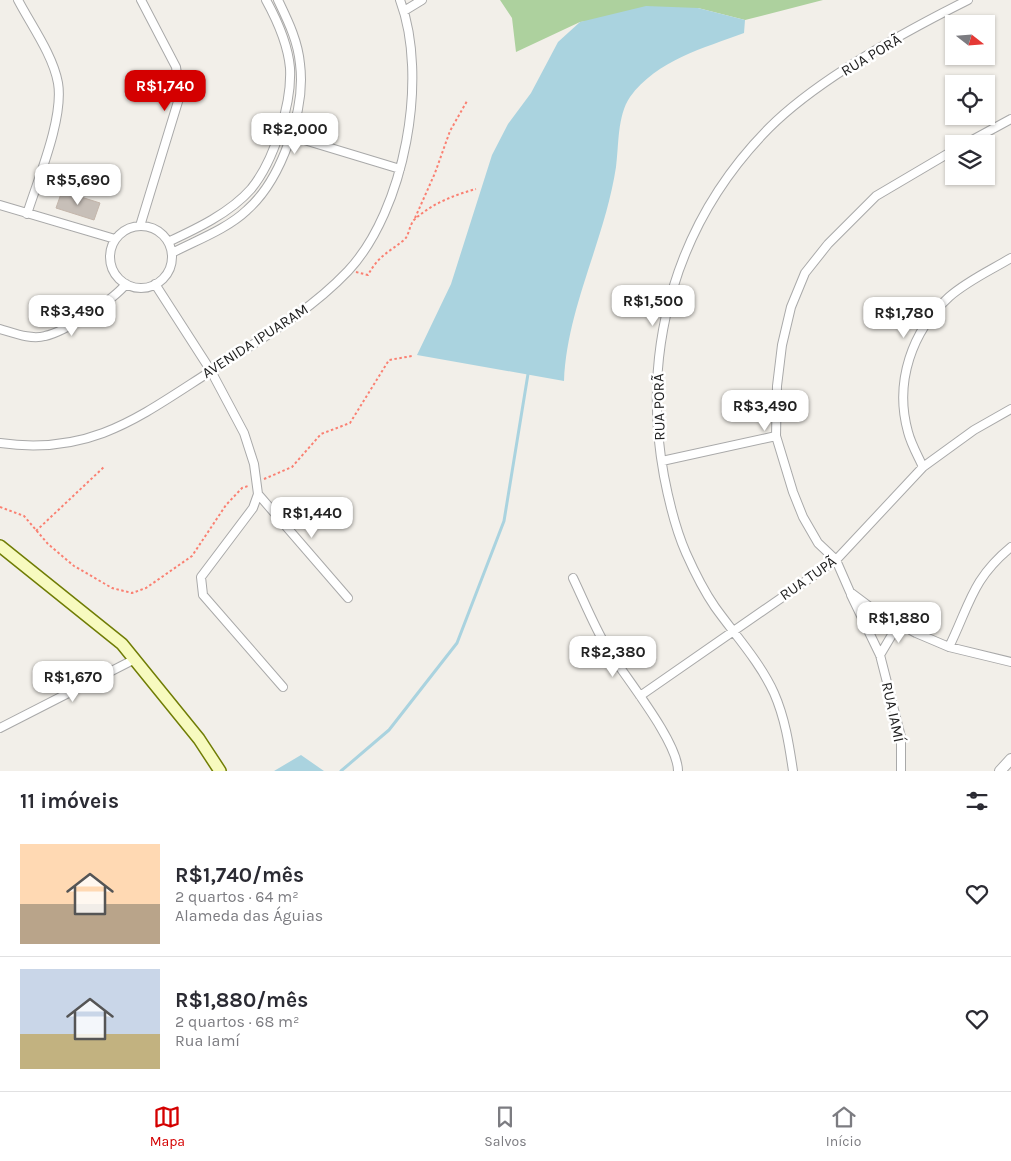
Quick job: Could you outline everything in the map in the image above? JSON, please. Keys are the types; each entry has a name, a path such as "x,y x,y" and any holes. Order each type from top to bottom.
{"main road":[{"path":"0,546 108,630 135,659 199,739 220,771"}],"street":[{"path":"18,0 48,57 58,82 60,102 27,214"},
{"path":"140,226 180,95 176,66 141,0"},
{"path":"168,242 200,227 237,202 251,189 266,166 277,138 290,87 290,67 282,36 266,0"},
{"path":"172,253 236,219 248,209 277,171 291,136 298,104 300,65 296,40 278,0"},
{"name":"AVENIDA IPUARAM","path":"0,443 34,447 70,444 103,433 147,413 299,315 350,269 387,208 408,138 412,108 409,39 400,0"},
{"path":"404,11 422,0"},
{"name":"RUA PORÃ","path":"793,771 785,722 773,691 713,605 686,554 671,513 656,411 656,388 667,312 678,271 711,199 737,162 770,127 798,102 845,70 968,0"},
{"path":"982,135 1011,119"},
{"path":"291,136 400,169"},
{"path":"836,560 818,543 803,517 793,492 776,436 777,386 782,345 791,307 805,273 828,244 876,196 945,155"},
{"path":"0,205 115,239"},
{"path":"140,226 152,228 161,233 168,242 172,253 169,270 155,284 137,288 126,284 116,276 111,264 111,251 115,239 131,228 140,226"},
{"path":"923,467 908,433 902,395 913,346 928,320 950,296 1011,258"},
{"path":"0,329 26,336 44,337 60,331 118,294 126,284"},
{"path":"155,284 211,371 247,442 254,464 258,494 348,598"},
{"name":"RUA TUPÃ","path":"640,696 836,560 923,467 974,430 1011,409"},
{"path":"662,461 776,436"},
{"path":"258,494 245,520 201,577 201,588 203,595 283,687"},
{"path":"950,646 975,586 994,561 1011,547"},
{"name":"RUA IAMÍ","path":"836,560 880,654 901,737 901,771"},
{"path":"573,578 606,646 640,696 673,752 678,771"},
{"path":"850,592 874,610 916,633 950,646 1011,662"},
{"path":"880,654 899,623"},
{"path":"0,728 135,659"},
{"path":"1000,771 1011,759"}],"path":[{"path":"350,269 368,275 378,259 406,239 435,173 450,131 467,101"},
{"path":"414,220 441,202 476,189"},
{"path":"0,507 24,516 48,544 74,566 112,588 132,593 146,588 192,556 226,505 242,488 292,467 321,434 350,423 390,360 412,356"},
{"path":"36,530 106,466"}],"green space":[{"path":"500,0 823,0 745,20 698,8 580,22 516,52 512,18"}],"water":[{"path":"646,6 698,8 745,20 744,33 697,50 667,64 641,84 630,97 623,113 619,131 616,167 611,194 572,327 564,381 417,355 451,284 492,155 508,124 531,93 558,42 580,22"},
{"path":"301,755 324,771 274,771"}],"building":[{"path":"62,191 100,203 94,220 56,208"}],"waterway":[{"path":"341,771 389,730 457,643 504,521 528,374"}]}
